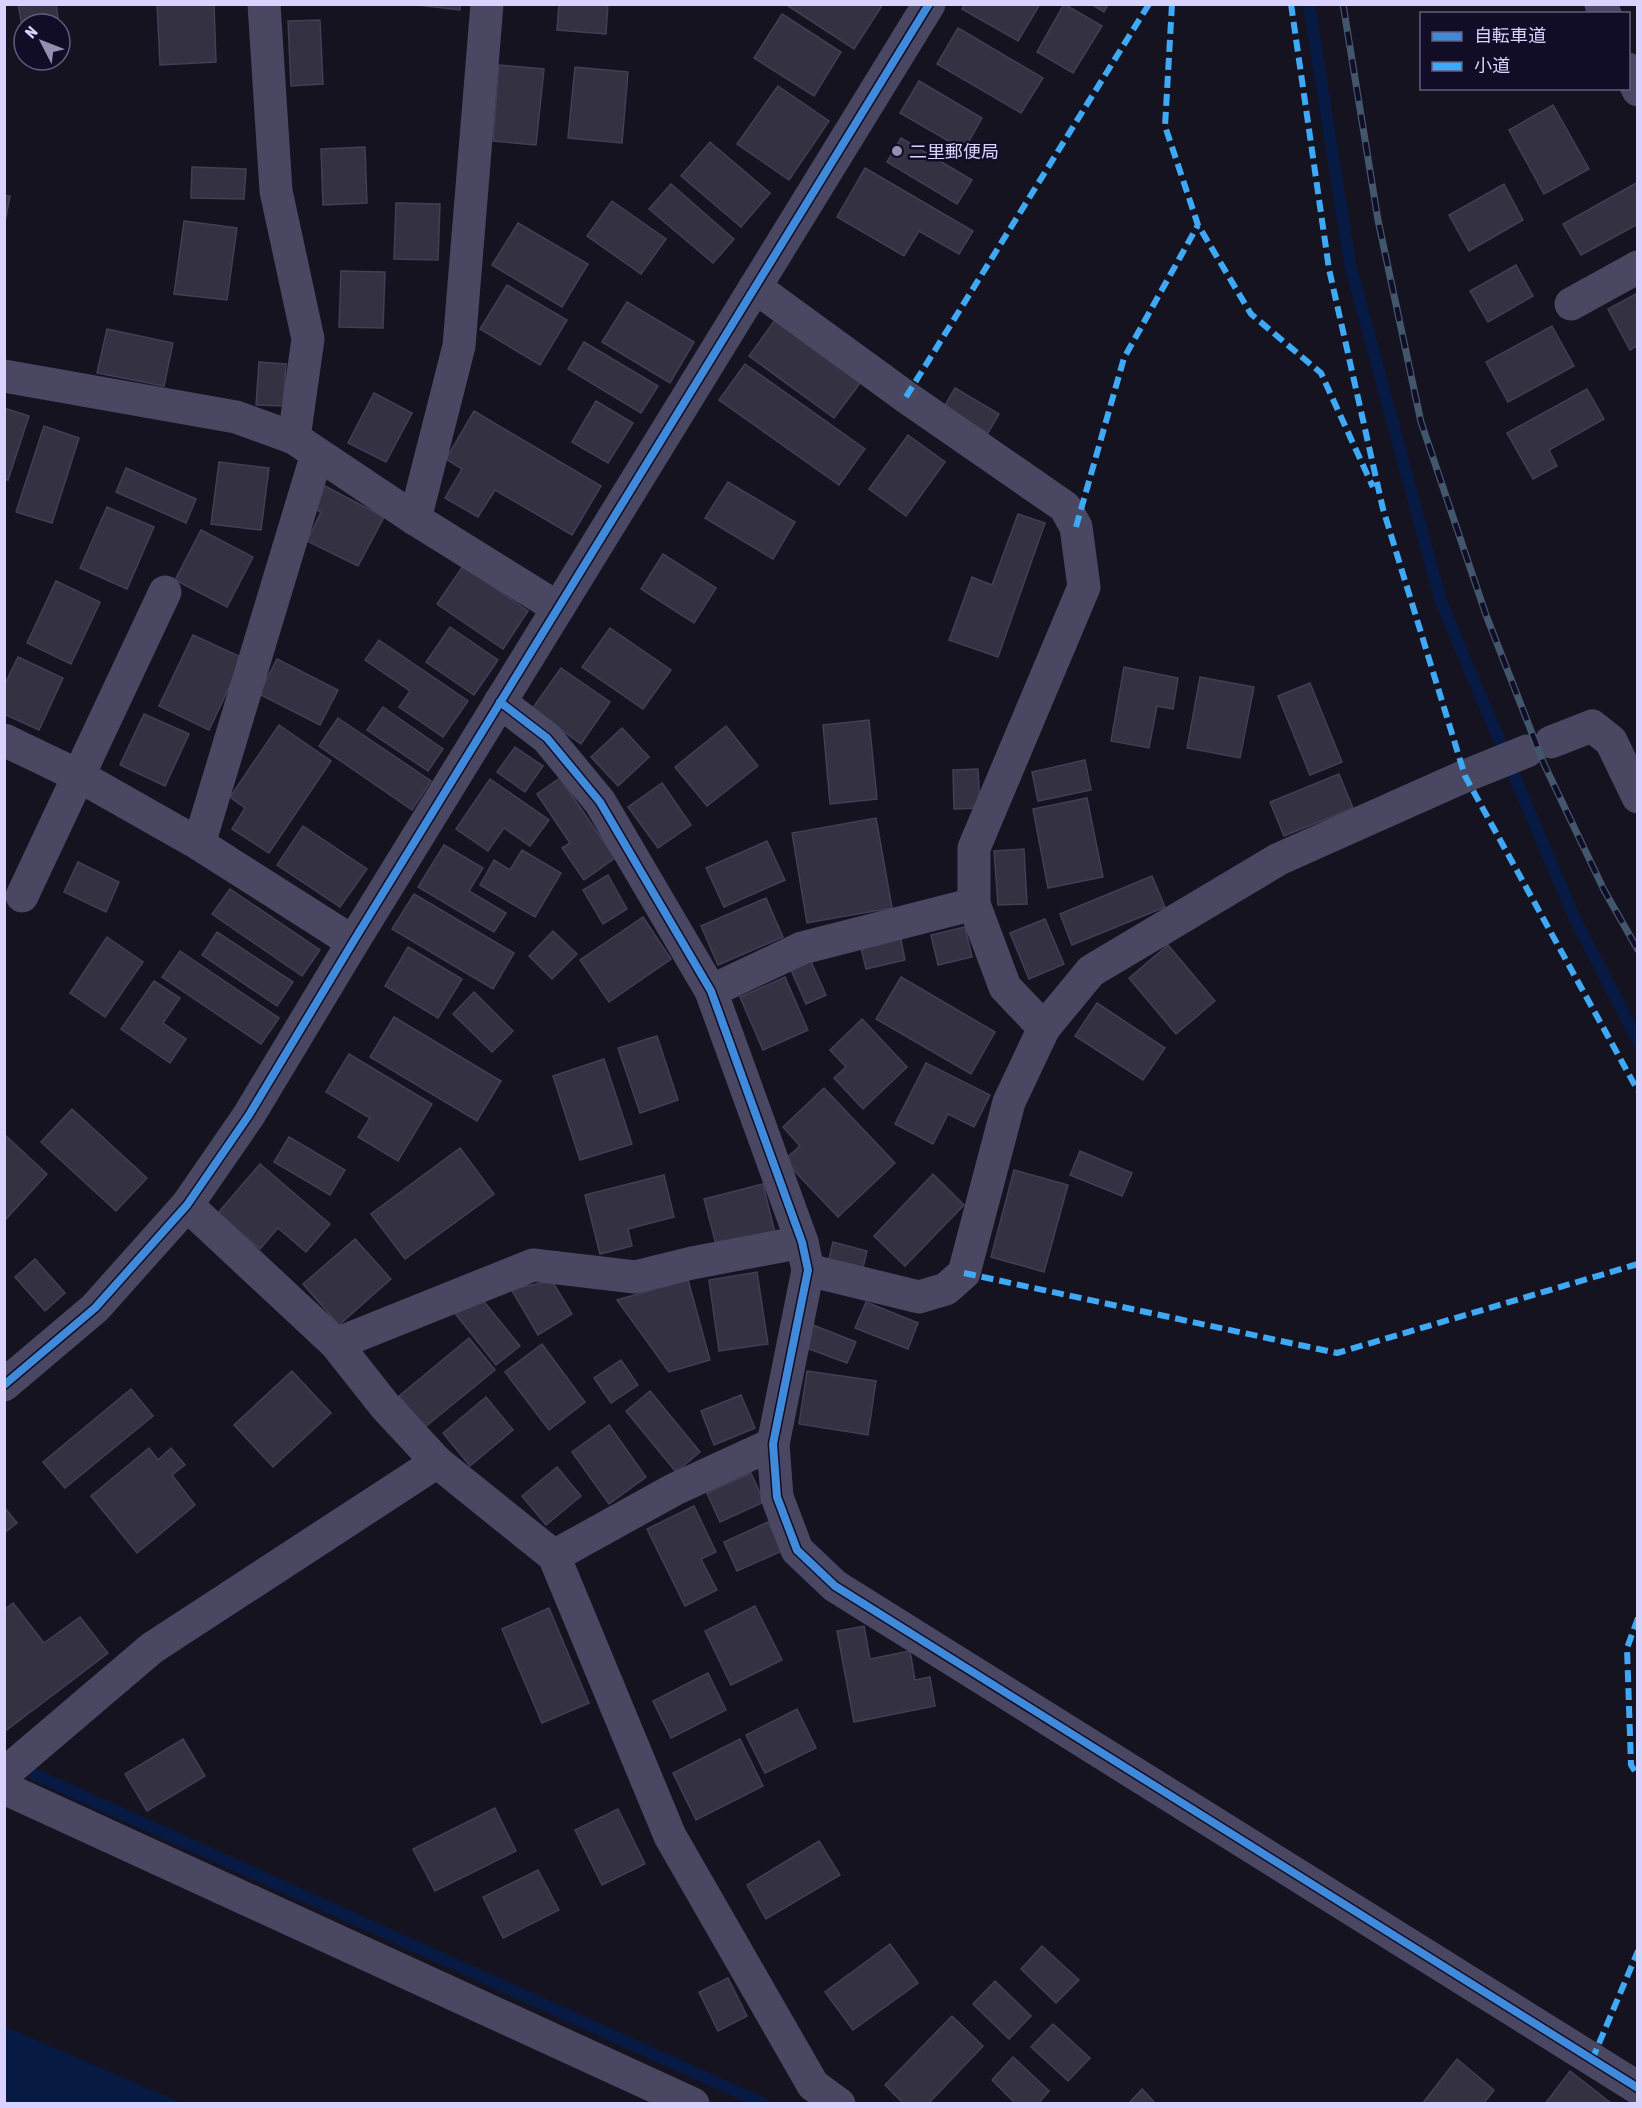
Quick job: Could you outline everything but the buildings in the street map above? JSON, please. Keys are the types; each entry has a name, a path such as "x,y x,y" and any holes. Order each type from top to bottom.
{"street":[{"path":"199,844 305,446 308,339 276,191 264,4"},
{"path":"415,519 459,346 488,4"},
{"path":"4,1384 95,1308 187,1205 249,1115 929,4"},
{"path":"1630,71 1638,90"},
{"path":"1571,304 1638,267"},
{"path":"755,287 906,397 1065,507 1077,527 1084,587 974,848 974,904 1005,987 1044,1028"},
{"path":"4,376 236,417 305,446 415,519 558,608"},
{"path":"22,896 165,592"},
{"path":"500,702 547,738 600,802 711,992 805,1256 773,1444 777,1497 797,1550 835,1586 1638,2088"},
{"path":"336,1344 533,1265 635,1277 692,1263 805,1256 919,1297 946,1289 964,1274 1009,1102 1044,1028 1091,971 1259,871 1301,849 1465,776 1592,726 1611,741 1638,797"},
{"path":"4,740 79,776 199,844 353,942"},
{"path":"711,992 802,948 974,904"},
{"path":"187,1205 336,1344 385,1406 437,1462 554,1556 670,1836 816,2097"},
{"path":"554,1556 675,1489 773,1444"},
{"path":"16,1764 152,1648 437,1462"},
{"path":"4,1788 693,2103"}],"water":[{"path":"4,2027 13,2030 182,2103 5,2103"}],"waterway":[{"path":"1309,4 1350,264 1441,602 1574,917 1638,1041"},
{"path":"17,1764 36,1775 764,2104"}],"railway":[{"path":"1343,4 1378,220 1421,422 1486,615 1544,764 1604,890 1638,950"}],"marked path":[{"path":"906,397 1149,4"},
{"path":"1172,4 1165,126 1198,225 1251,314 1321,373 1373,487"},
{"path":"1291,4 1329,269 1383,509 1465,776 1638,1091"},
{"path":"1076,527 1124,358 1198,225"},
{"path":"964,1273 1337,1353 1638,1264"},
{"path":"1638,1618 1627,1648 1631,1765 1638,1776"},
{"path":"1592,2060 1638,1951"}],"cycle path":[{"path":"4,1385 95,1308 187,1205 249,1115 929,4"},
{"path":"500,702 547,738 600,802 711,991 802,1242 808,1270 773,1444 777,1497 797,1550 835,1586 1638,2088"}],"place":[{"name":"二里郵便局","path":"897,151"}]}
